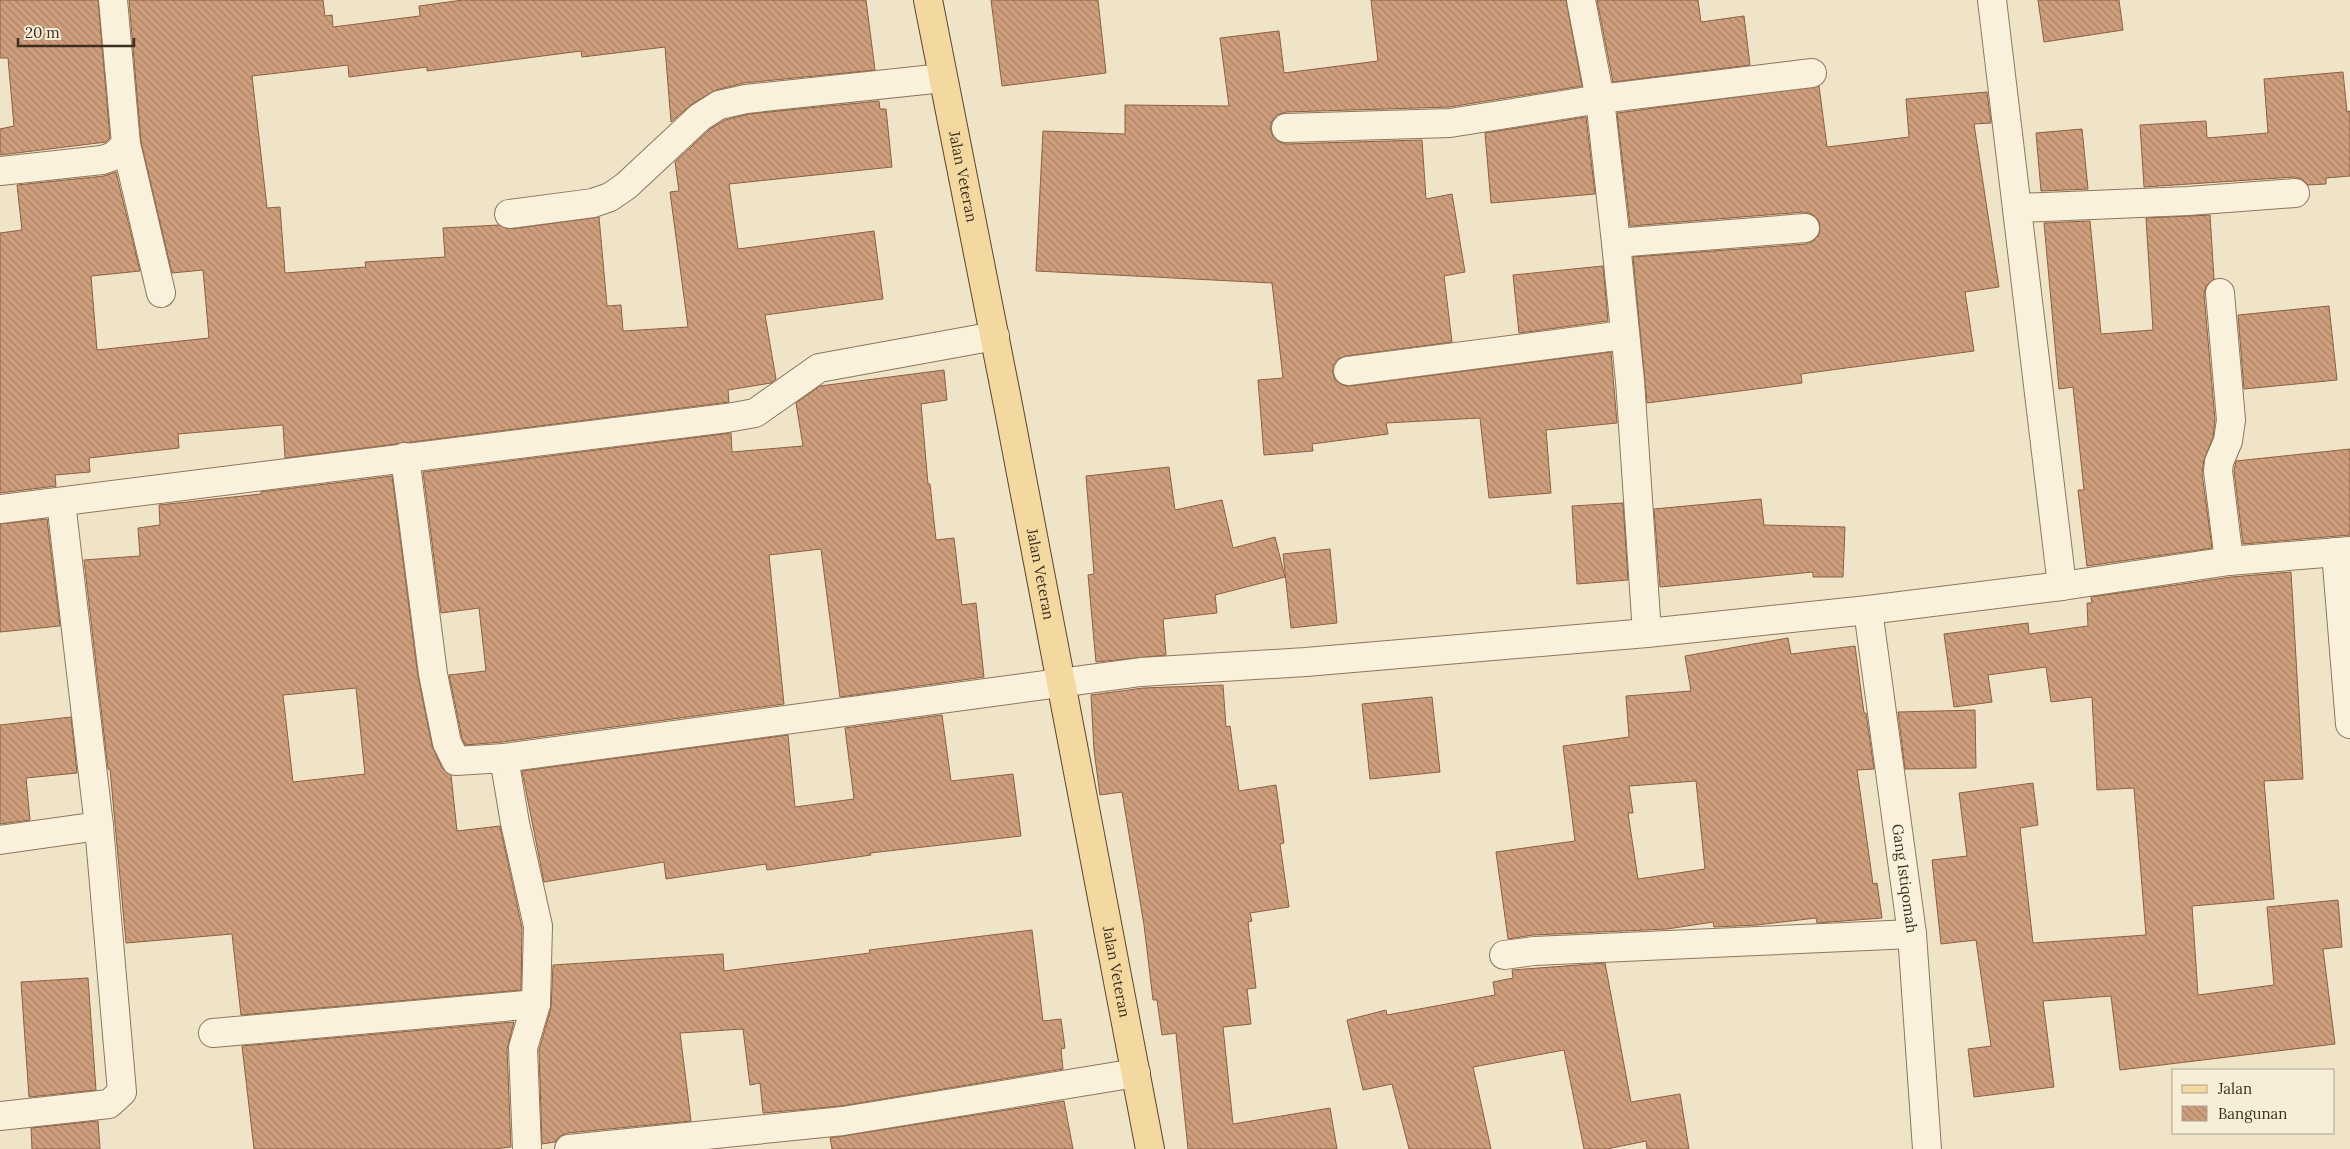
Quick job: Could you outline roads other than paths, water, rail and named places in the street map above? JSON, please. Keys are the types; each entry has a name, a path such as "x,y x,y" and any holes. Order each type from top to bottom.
{"main road":[{"name":"Jalan Veteran","path":"928,0 995,336 1150,1149"}],"street":[{"path":"113,0 126,144 161,293"},
{"path":"1581,0 1600,98 1616,243 1630,380 1647,633"},
{"path":"1992,0 2062,586"},
{"path":"1286,128 1450,123 1600,98 1812,72"},
{"path":"510,214 593,203 610,197 626,186 700,117 719,105 746,99 943,78"},
{"path":"0,171 102,160 114,156 126,144"},
{"path":"2018,208 2188,201 2295,194"},
{"path":"1616,243 1805,228"},
{"path":"2220,293 2231,420 2228,441 2219,462 2218,470 2229,561"},
{"path":"1348,370 1624,335"},
{"path":"0,509 405,457 717,420 755,413 819,368 995,336"},
{"path":"405,457 434,674 447,743 456,761 504,758 1141,672 1306,662 1647,633 1868,610 2062,586 2229,561 2343,552 2350,724"},
{"path":"0,1116 109,1104 122,1092 99,826 61,502"},
{"name":"Gang Istiqomah","path":"1868,610 1912,934 1927,1149"},
{"path":"504,758 515,823 538,926 536,1004 523,1048 526,1149"},
{"path":"0,840 99,826"},
{"path":"1504,955 1534,951 1912,934"},
{"path":"213,1033 536,1004"},
{"path":"569,1149 843,1121 1136,1073"}]}
